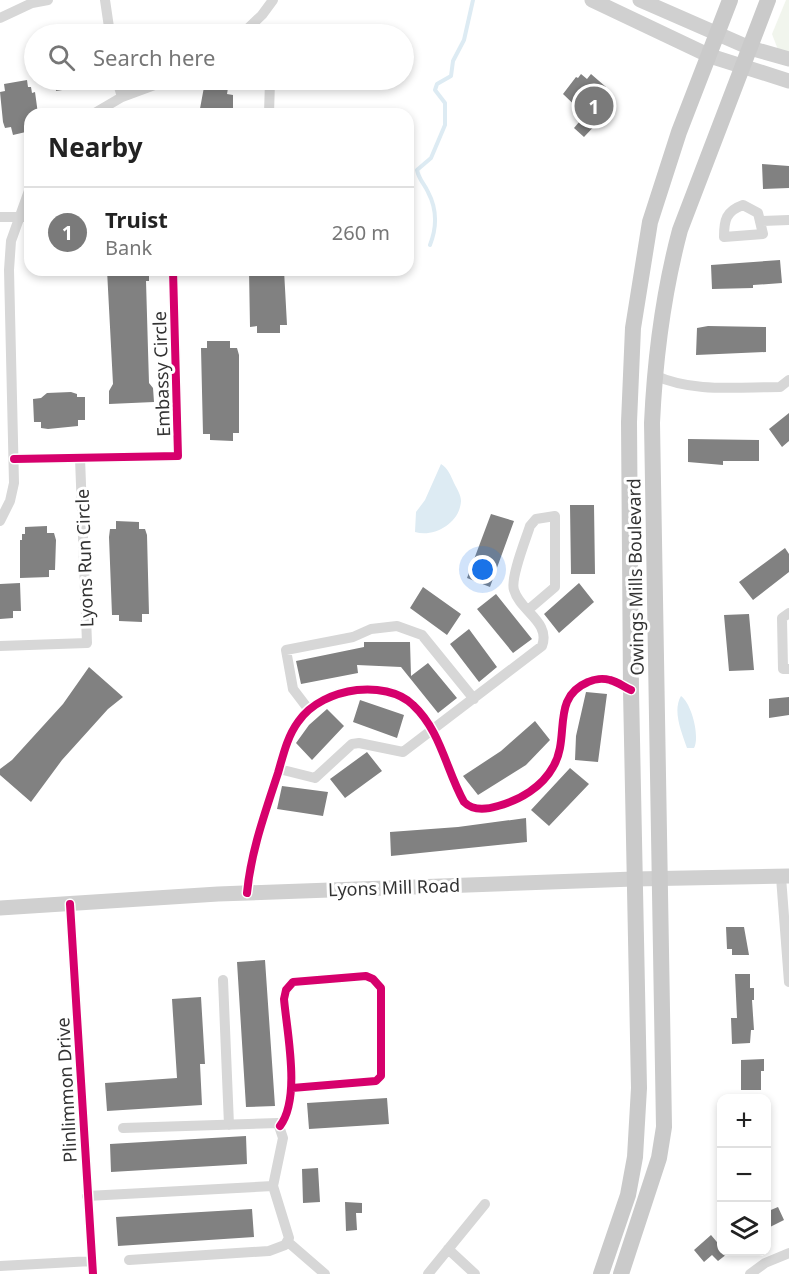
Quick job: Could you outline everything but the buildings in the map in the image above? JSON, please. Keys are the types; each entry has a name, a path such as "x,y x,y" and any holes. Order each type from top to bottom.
{"main road":[{"path":"592,0 710,56 789,81"},
{"path":"640,0 750,48 789,58"},
{"name":"Owings Mills Boulevard","path":"601,1274 628,1195 635,1157 639,1088 631,690 630,392 633,328 650,222 679,132 730,0"},
{"name":"Owings Mills Boulevard","path":"621,1274 659,1158 664,1127 652,423 654,375 670,269 680,230 768,0"},
{"name":"Lyons Mill Road","path":"0,908 247,892 634,879 785,877"}],"street":[{"path":"0,18 32,3 48,0"},
{"path":"105,0 109,24"},
{"path":"253,24 273,0"},
{"path":"120,90 122,97"},
{"path":"103,108 122,97 141,90"},
{"path":"269,108 270,90"},
{"path":"0,521 10,501 14,483 9,270 11,240 24,202"},
{"path":"0,217 24,217"},
{"path":"762,221 789,220"},
{"name":"Embassy Circle","path":"14,459 178,456 173,276"},
{"path":"654,375 672,383 694,387 780,387 789,380"},
{"name":"Lyons Run Circle","path":"0,646 87,643 80,458"},
{"path":"279,769 315,778 352,744 369,744 403,752 542,646 544,633 514,591 514,579 531,526 536,519 555,516 555,587 528,610"},
{"path":"789,613 782,618 783,669 789,669"},
{"path":"309,710 293,689 286,650 353,637 385,626 397,626 422,635 474,699"},
{"path":"247,892 250,859 290,736 309,710 335,694 366,689 386,691 412,704 441,745 464,801 470,808 493,808 511,803 527,794 544,780 554,767 561,745 564,705 570,693 583,684 602,679 631,690"},
{"path":"785,877 789,982"},
{"name":"Plinlimmon Drive","path":"70,904 93,1274"},
{"path":"280,1126 286,1118 291,1088 284,999 286,990 293,982 316,978 366,976 373,979 381,988 381,1076 376,1081 291,1088"},
{"path":"223,980 229,1125"},
{"path":"123,1128 278,1123 283,1138 273,1186 288,1242 325,1274"},
{"path":"87,1196 273,1186"},
{"path":"430,1273 485,1204"},
{"path":"129,1260 269,1251 288,1242"},
{"path":"448,1250 475,1274"},
{"path":"750,1274 765,1263 789,1252"},
{"path":"0,1266 92,1261"}],"shaded area":[{"path":"786,0 789,0 789,57 780,55 772,34"},
{"path":"441,464 449,472 460,494 460,509 451,522 438,531 415,532 416,512 425,500"},
{"path":"681,696 689,706 694,721 696,743 694,748 687,748 679,722 677,708"}],"waterway":[{"path":"430,245 435,225 434,211 431,198 417,170 431,158 445,125 445,103 435,90 437,84 451,76 453,61 464,40 473,0"}],"cycle path":[{"path":"14,459 178,456 173,276"},
{"path":"247,893 259,832 288,740 303,715 316,704 348,691 364,689 379,690 401,696 413,705 430,727 464,802 471,807 484,809 522,796 543,781 558,755 565,708 576,689 590,681 607,679 631,690"},
{"path":"70,904 93,1274"},
{"path":"280,1126 290,1099 291,1082 290,1047 284,999 286,990 293,982 366,976 373,979 381,988 381,1076 376,1081 292,1088"}],"place":[{"name":"Truist","path":"594,106"}]}
